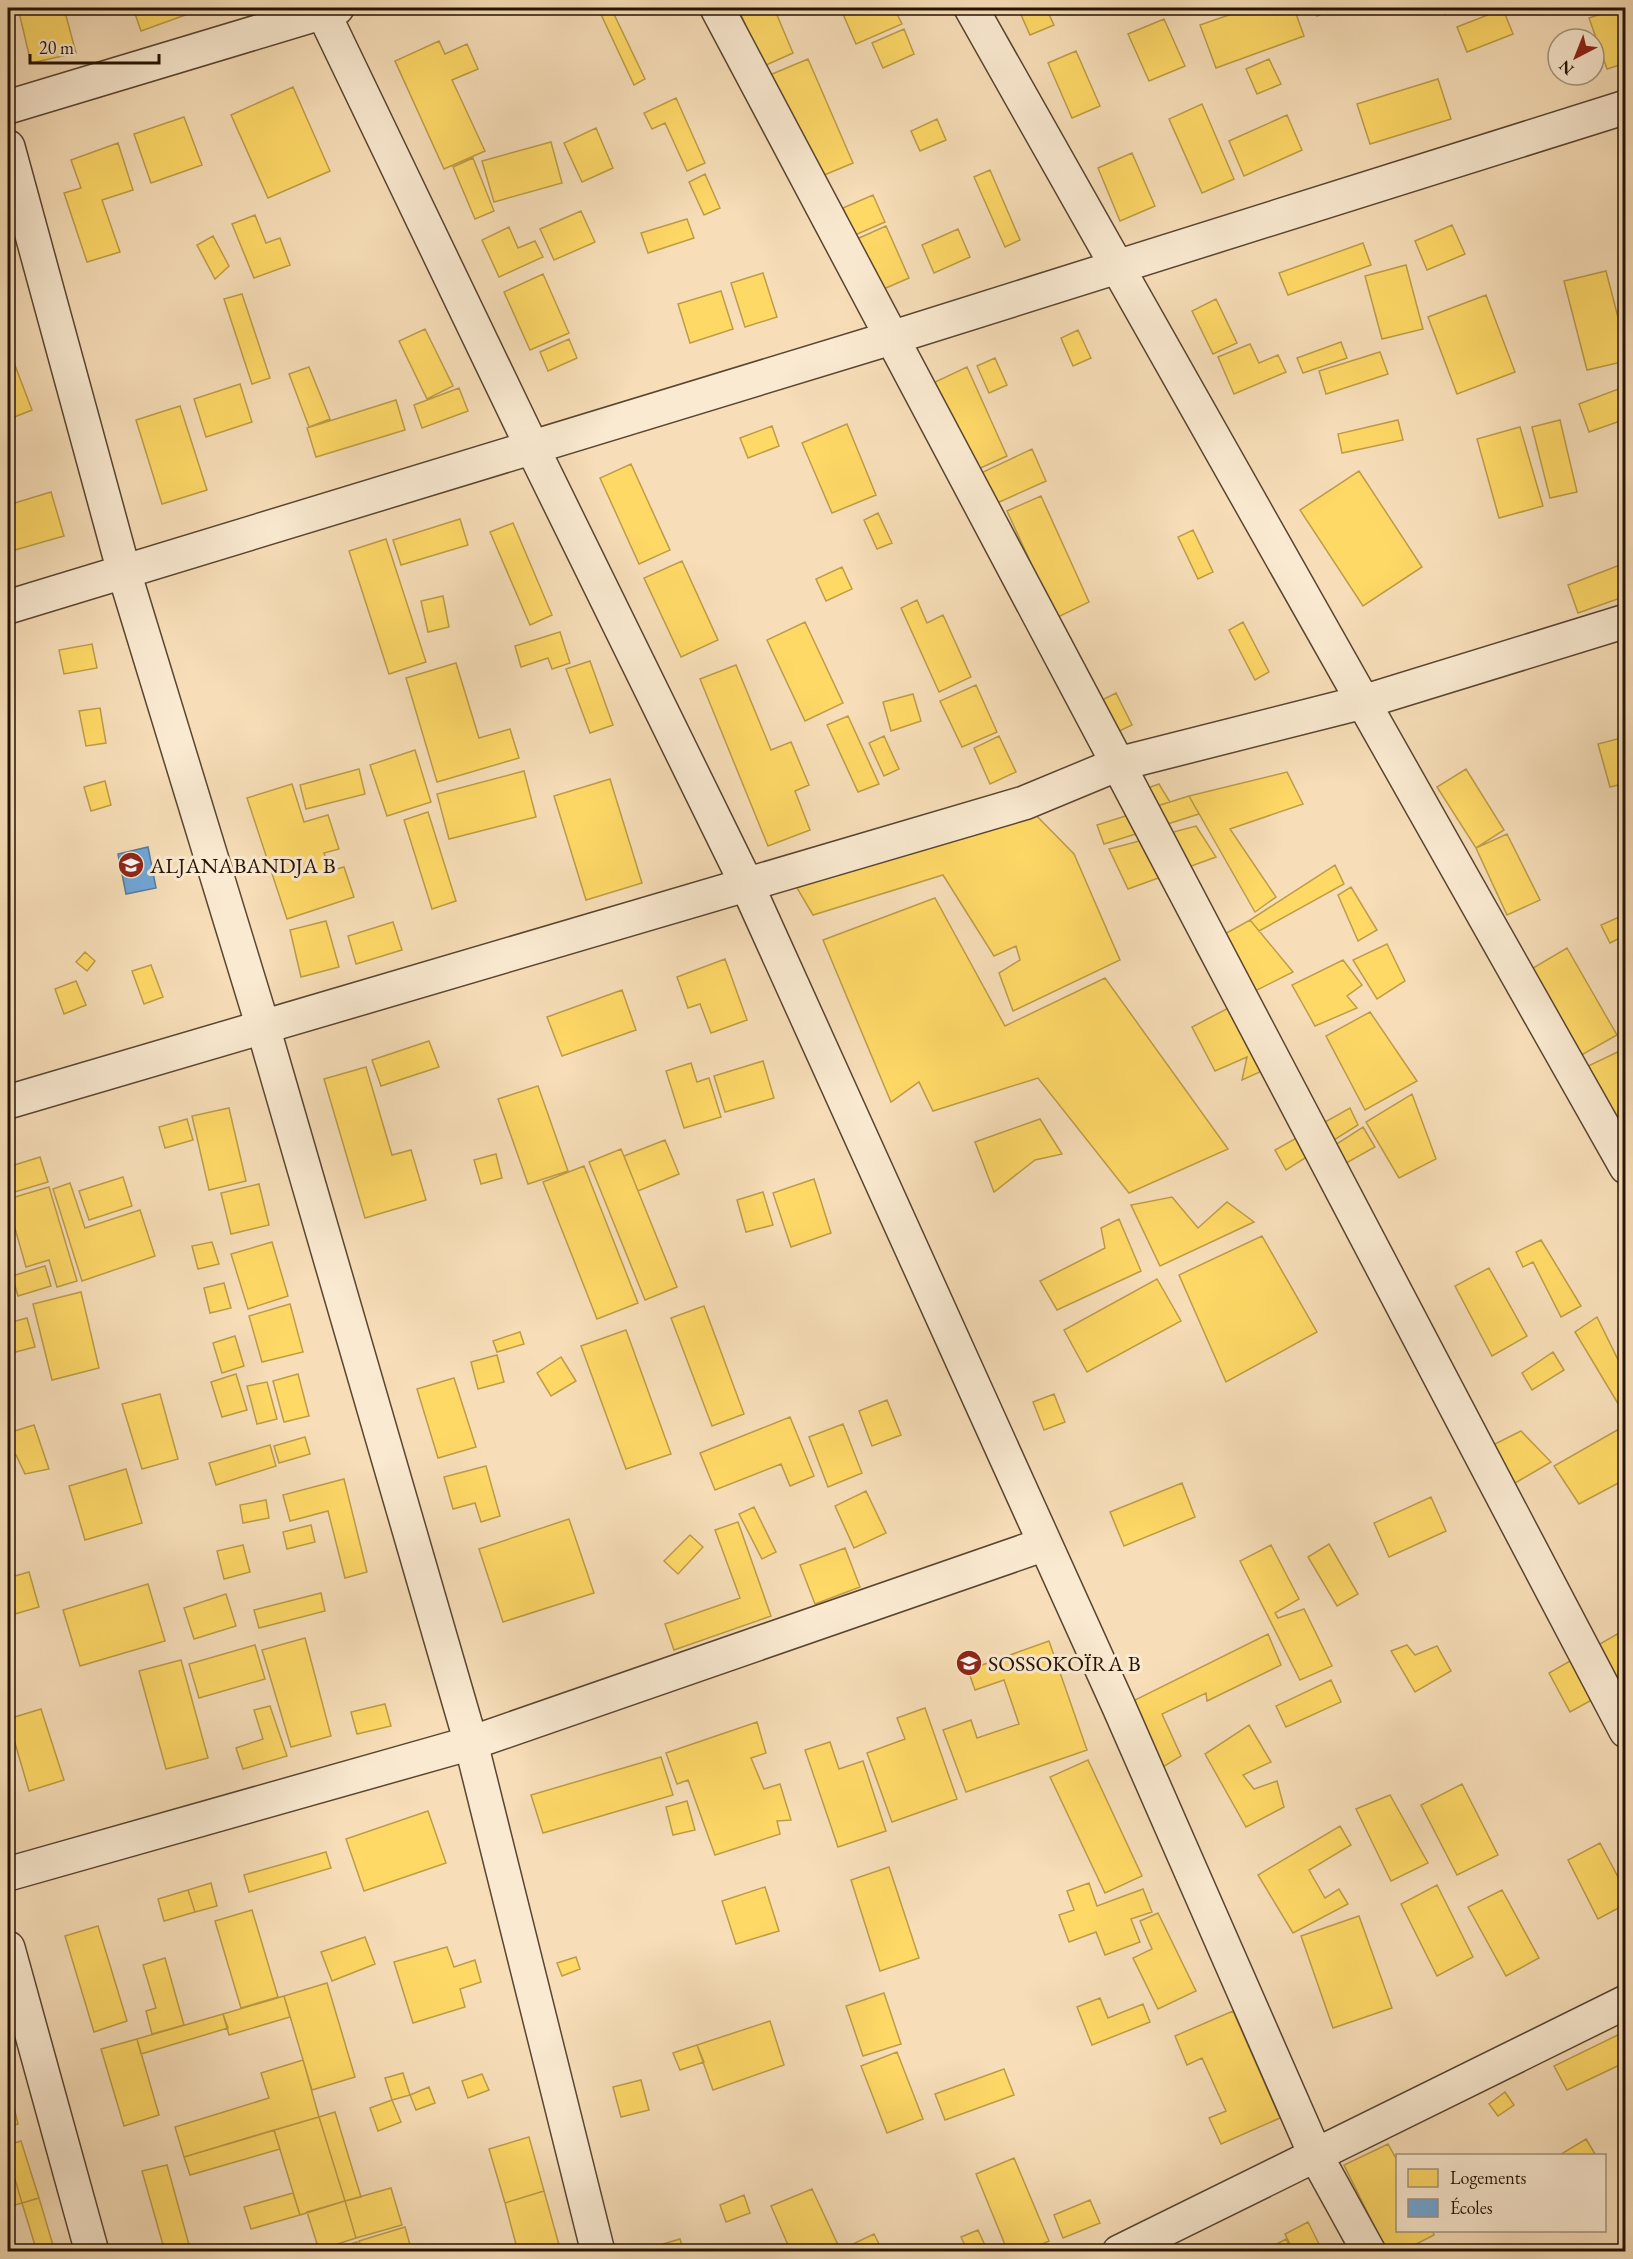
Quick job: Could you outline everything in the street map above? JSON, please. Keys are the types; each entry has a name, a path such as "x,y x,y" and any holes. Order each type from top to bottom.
{"street":[{"path":"717,8 1118,764 1626,1731"},
{"path":"971,8 1626,1167"},
{"path":"8,106 327,9 532,447 747,885 1119,1707 1316,2154 1369,2252"},
{"path":"8,607 891,338 1626,107"},
{"path":"8,147 124,572 263,1027 471,1743 598,2252"},
{"path":"8,1102 1024,803 1118,764 1363,702 1626,621"},
{"path":"8,1874 471,1743 1045,1544"},
{"path":"8,1948 92,2252"},
{"path":"1119,2252 1626,2002"}],"building: Logements":[{"path":"18,8 64,8 76,53 31,63"},
{"path":"133,8 185,8 188,14 141,31"},
{"path":"598,8 611,8 645,79 634,85"},
{"path":"738,8 774,8 793,53 764,66"},
{"path":"856,8 894,8 902,24 856,44 843,14"},
{"path":"1018,8 1046,8 1054,25 1030,35"},
{"path":"1249,8 1294,8 1304,36 1216,68 1200,25"},
{"path":"1314,8 1339,8 1317,16"},
{"path":"1442,8 1465,8 1445,15"},
{"path":"1619,8 1626,8 1626,63 1607,69 1606,27 1592,27 1589,18"},
{"path":"1503,9 1513,34 1467,52 1457,27"},
{"path":"1164,19 1185,66 1149,81 1128,34"},
{"path":"904,29 914,54 883,68 872,43"},
{"path":"439,41 445,54 467,44 478,69 452,80 485,151 444,169 395,61"},
{"path":"1076,51 1100,106 1072,118 1048,63"},
{"path":"808,59 853,163 810,181 765,77"},
{"path":"1269,59 1281,84 1257,94 1246,69"},
{"path":"1438,79 1451,119 1370,144 1357,104"},
{"path":"293,87 330,171 268,198 231,115"},
{"path":"676,98 705,163 687,171 665,123 652,129 644,113"},
{"path":"1202,104 1234,179 1202,193 1169,119"},
{"path":"1287,115 1302,150 1244,176 1229,141"},
{"path":"184,117 202,165 151,183 134,134"},
{"path":"937,119 946,140 920,151 911,131"},
{"path":"596,128 613,168 582,182 564,143"},
{"path":"551,142 562,183 494,202 482,161"},
{"path":"118,143 133,190 102,200 120,252 87,262 64,193 81,188 71,160"},
{"path":"1132,153 1155,206 1120,221 1098,168"},
{"path":"473,158 494,211 475,219 453,167"},
{"path":"990,170 1020,240 1005,247 974,177"},
{"path":"705,174 720,208 704,215 689,182"},
{"path":"873,195 885,222 855,235 843,208"},
{"path":"581,211 595,242 554,260 540,229"},
{"path":"255,215 266,243 280,238 290,265 254,278 232,224"},
{"path":"687,219 694,238 648,253 641,233"},
{"path":"1452,225 1465,254 1427,270 1415,241"},
{"path":"886,226 909,278 879,291 857,239"},
{"path":"509,227 518,248 535,241 543,257 499,277 482,240"},
{"path":"958,229 970,257 934,273 922,245"},
{"path":"213,236 229,266 215,279 197,245"},
{"path":"1363,243 1371,265 1288,295 1279,273"},
{"path":"1406,265 1423,329 1382,339 1365,276"},
{"path":"1606,271 1626,348 1626,361 1587,370 1564,281"},
{"path":"763,273 777,317 745,327 731,283"},
{"path":"543,274 569,333 530,350 504,292"},
{"path":"721,291 733,329 690,343 678,304"},
{"path":"242,294 270,378 252,384 224,299"},
{"path":"1486,295 1515,372 1457,394 1428,317"},
{"path":"1216,299 1237,343 1213,354 1192,311"},
{"path":"425,329 453,386 427,399 399,341"},
{"path":"1078,330 1091,358 1073,366 1061,338"},
{"path":"569,339 577,358 548,371 540,352"},
{"path":"1341,342 1347,358 1303,373 1297,358"},
{"path":"1250,344 1259,363 1278,355 1286,372 1234,394 1218,357"},
{"path":"8,347 32,410 12,418 8,406"},
{"path":"1380,352 1388,374 1326,394 1319,371"},
{"path":"995,358 1007,385 989,393 977,366"},
{"path":"309,367 330,419 309,427 289,374"},
{"path":"967,367 1007,456 976,470 935,382"},
{"path":"240,384 252,422 206,437 194,399"},
{"path":"1626,386 1626,419 1589,432 1579,404"},
{"path":"459,388 468,411 422,428 414,405"},
{"path":"396,400 405,430 316,457 307,428"},
{"path":"180,406 207,490 162,504 136,420"},
{"path":"1398,420 1403,440 1342,453 1338,434"},
{"path":"1560,420 1577,492 1550,498 1532,427"},
{"path":"847,424 876,495 832,513 802,443"},
{"path":"772,426 779,446 748,458 740,438"},
{"path":"1520,427 1543,506 1499,518 1477,439"},
{"path":"1032,449 1046,481 995,504 981,473"},
{"path":"631,464 670,550 639,564 600,478"},
{"path":"1359,471 1422,567 1363,606 1300,510"},
{"path":"51,492 64,536 8,552 8,505"},
{"path":"1041,496 1089,602 1056,618 1007,511"},
{"path":"878,513 892,543 877,549 864,520"},
{"path":"460,519 468,545 401,565 393,540"},
{"path":"513,523 552,615 530,625 490,532"},
{"path":"1193,530 1213,572 1198,579 1178,537"},
{"path":"386,539 426,662 389,674 349,551"},
{"path":"682,561 718,640 681,657 644,578"},
{"path":"1620,565 1626,579 1626,596 1578,613 1568,585"},
{"path":"842,567 852,589 826,601 816,579"},
{"path":"443,596 449,627 428,632 421,601"},
{"path":"917,600 927,623 943,615 971,677 939,692 901,608"},
{"path":"805,622 843,703 805,721 767,640"},
{"path":"1243,622 1269,672 1255,680 1229,630"},
{"path":"560,632 570,663 552,669 548,658 521,667 515,646"},
{"path":"92,644 97,668 64,674 59,650"},
{"path":"590,661 613,725 590,733 566,669"},
{"path":"456,663 479,738 510,729 519,758 437,782 406,678"},
{"path":"736,665 771,750 791,742 809,785 795,791 810,830 768,846 700,679"},
{"path":"976,685 997,732 962,747 940,701"},
{"path":"1116,693 1132,725 1109,736 1094,704"},
{"path":"913,694 921,721 891,731 883,702"},
{"path":"100,708 106,743 86,746 79,711"},
{"path":"848,716 879,784 858,792 827,725"},
{"path":"884,736 899,769 884,776 869,743"},
{"path":"999,736 1016,772 990,784 974,748"},
{"path":"1625,737 1626,783 1610,787 1598,744"},
{"path":"415,750 431,802 387,816 370,765"},
{"path":"359,769 365,794 306,809 300,785"},
{"path":"1466,769 1504,830 1476,848 1437,787"},
{"path":"524,771 536,817 449,839 437,794"},
{"path":"1287,772 1303,804 1230,829 1276,897 1255,912 1189,796"},
{"path":"610,779 642,883 586,900 554,796"},
{"path":"105,781 111,805 91,811 84,787"},
{"path":"292,784 304,822 328,815 339,849 324,853 330,871 344,867 354,897 287,919 247,798"},
{"path":"1159,784 1170,802 1135,813 1134,793"},
{"path":"1189,796 1199,814 1104,844 1097,825"},
{"path":"1024,803 1074,854 1120,960 1013,1011 999,973 1020,960 1016,946 994,956 943,875 813,915 797,888"},
{"path":"428,812 456,901 432,909 404,820"},
{"path":"1196,826 1216,857 1128,889 1109,849"},
{"path":"1507,834 1540,900 1507,915 1476,848"},
{"path":"1335,865 1344,884 1259,931 1250,920"},
{"path":"1351,887 1377,930 1358,941 1338,895"},
{"path":"935,898 1005,1026 1105,978 1228,1149 1129,1193 1038,1078 933,1111 919,1082 891,1102 823,940"},
{"path":"1626,914 1626,935 1610,943 1601,925"},
{"path":"1250,920 1293,972 1227,1005 1196,950"},
{"path":"326,921 339,967 301,977 290,930"},
{"path":"393,922 402,950 356,964 348,936"},
{"path":"1387,944 1405,981 1377,999 1353,960"},
{"path":"1567,948 1617,1035 1578,1057 1528,971"},
{"path":"85,952 95,961 87,971 76,962"},
{"path":"725,959 747,1020 711,1033 700,1004 688,1008 677,977"},
{"path":"1343,960 1362,985 1347,996 1357,1008 1315,1026 1292,985"},
{"path":"151,965 163,997 144,1004 132,971"},
{"path":"76,981 86,1005 64,1014 55,989"},
{"path":"622,990 636,1030 562,1056 547,1017"},
{"path":"1238,1003 1273,1066 1242,1080 1247,1057 1215,1071 1192,1027"},
{"path":"1370,1012 1417,1081 1365,1110 1326,1036"},
{"path":"429,1041 439,1067 381,1086 372,1060"},
{"path":"1626,1048 1626,1086 1623,1087 1626,1093 1626,1138 1586,1067"},
{"path":"763,1061 774,1098 725,1112 714,1076"},
{"path":"691,1063 697,1082 709,1078 721,1117 684,1128 666,1071"},
{"path":"366,1067 392,1155 411,1150 426,1200 365,1218 324,1079"},
{"path":"538,1086 568,1171 528,1184 498,1099"},
{"path":"1412,1094 1436,1159 1399,1178 1366,1122"},
{"path":"229,1108 246,1181 209,1190 192,1116"},
{"path":"1350,1108 1358,1125 1286,1170 1275,1150"},
{"path":"187,1119 193,1140 165,1148 159,1127"},
{"path":"1040,1119 1062,1154 1035,1160 994,1192 975,1142"},
{"path":"1363,1127 1375,1147 1330,1172 1318,1156"},
{"path":"665,1140 679,1174 638,1191 624,1156"},
{"path":"621,1149 677,1287 645,1300 589,1162"},
{"path":"496,1154 502,1178 481,1184 474,1160"},
{"path":"40,1157 48,1182 8,1194 8,1167"},
{"path":"584,1166 638,1303 597,1319 543,1182"},
{"path":"123,1177 132,1206 89,1220 79,1191"},
{"path":"814,1179 831,1233 791,1247 773,1193"},
{"path":"70,1183 85,1228 140,1210 155,1256 82,1281 53,1189"},
{"path":"259,1184 269,1225 231,1234 221,1193"},
{"path":"49,1187 77,1281 57,1287 49,1260 26,1267 8,1204 8,1199"},
{"path":"763,1192 773,1225 746,1232 737,1200"},
{"path":"1172,1197 1198,1228 1227,1202 1254,1222 1160,1266 1131,1205"},
{"path":"1119,1219 1141,1271 1057,1310 1040,1281 1105,1248 1101,1228"},
{"path":"1262,1236 1317,1332 1226,1382 1179,1275"},
{"path":"1541,1240 1581,1306 1561,1317 1533,1262 1523,1267 1516,1252"},
{"path":"212,1242 219,1264 198,1269 192,1246"},
{"path":"272,1242 288,1296 248,1309 231,1254"},
{"path":"45,1266 51,1286 18,1296 12,1276"},
{"path":"1489,1268 1527,1336 1492,1356 1455,1286"},
{"path":"1157,1279 1181,1321 1087,1372 1064,1330"},
{"path":"224,1283 231,1308 210,1313 204,1288"},
{"path":"81,1292 99,1368 52,1380 33,1304"},
{"path":"290,1304 303,1352 262,1362 249,1316"},
{"path":"704,1306 744,1414 712,1426 671,1318"},
{"path":"1597,1317 1626,1376 1626,1417 1575,1332"},
{"path":"27,1318 35,1347 8,1354 8,1323"},
{"path":"626,1330 671,1454 626,1469 581,1346"},
{"path":"520,1332 524,1344 497,1352 493,1341"},
{"path":"235,1336 244,1366 222,1373 213,1343"},
{"path":"1553,1352 1564,1370 1532,1390 1522,1373"},
{"path":"497,1355 504,1382 478,1389 471,1362"},
{"path":"561,1357 576,1381 551,1396 537,1373"},
{"path":"236,1374 247,1410 222,1417 211,1382"},
{"path":"298,1374 309,1416 284,1422 273,1381"},
{"path":"454,1378 476,1447 438,1458 417,1389"},
{"path":"267,1382 277,1419 257,1424 247,1386"},
{"path":"160,1394 178,1459 142,1469 122,1404"},
{"path":"1054,1394 1065,1422 1044,1430 1033,1402"},
{"path":"887,1400 901,1435 872,1446 859,1411"},
{"path":"790,1417 814,1476 790,1486 781,1464 715,1490 700,1453"},
{"path":"843,1424 862,1473 828,1487 809,1437"},
{"path":"34,1425 49,1469 25,1474 16,1455 8,1457 8,1433"},
{"path":"1626,1425 1626,1479 1579,1504 1554,1466"},
{"path":"1521,1431 1551,1462 1498,1493 1473,1455"},
{"path":"305,1437 310,1454 279,1463 274,1446"},
{"path":"270,1445 276,1466 216,1485 209,1463"},
{"path":"486,1466 500,1516 481,1522 475,1503 453,1509 444,1477"},
{"path":"126,1469 142,1523 85,1540 69,1486"},
{"path":"344,1479 367,1572 345,1578 328,1511 290,1521 283,1495"},
{"path":"1182,1483 1195,1517 1124,1546 1110,1512"},
{"path":"866,1491 886,1533 854,1548 835,1506"},
{"path":"1431,1497 1446,1531 1389,1557 1374,1523"},
{"path":"266,1500 269,1518 243,1523 240,1505"},
{"path":"754,1507 776,1552 762,1559 739,1514"},
{"path":"569,1519 594,1593 503,1622 479,1549"},
{"path":"738,1522 771,1616 674,1650 665,1624 740,1598 715,1530"},
{"path":"311,1525 315,1542 287,1549 283,1532"},
{"path":"690,1535 703,1547 678,1574 664,1561"},
{"path":"1329,1544 1358,1594 1337,1606 1308,1557"},
{"path":"243,1545 250,1572 224,1579 217,1551"},
{"path":"1271,1545 1299,1599 1275,1613 1278,1618 1304,1609 1332,1666 1300,1680 1240,1561"},
{"path":"845,1548 860,1587 815,1604 800,1565"},
{"path":"29,1572 39,1607 8,1616 8,1578"},
{"path":"148,1584 165,1641 80,1666 63,1610"},
{"path":"321,1593 325,1611 259,1628 254,1610"},
{"path":"226,1594 236,1626 194,1639 184,1608"},
{"path":"1626,1629 1626,1681 1570,1712 1549,1673"},
{"path":"1268,1634 1281,1665 1207,1701 1206,1693 1162,1714 1181,1756 1163,1767 1129,1703"},
{"path":"305,1638 331,1736 291,1747 262,1650"},
{"path":"1049,1641 1087,1750 966,1792 943,1730 971,1720 977,1738 1019,1724 1004,1680 975,1690 968,1670"},
{"path":"255,1645 265,1679 199,1698 189,1664"},
{"path":"1407,1645 1415,1655 1437,1646 1451,1671 1415,1692 1391,1651"},
{"path":"181,1660 208,1758 166,1769 139,1671"},
{"path":"1331,1680 1341,1702 1286,1727 1276,1706"},
{"path":"385,1704 391,1726 357,1734 351,1712"},
{"path":"270,1706 287,1756 243,1769 236,1748 263,1739 254,1710"},
{"path":"925,1708 957,1799 892,1822 867,1753 905,1739 897,1718"},
{"path":"41,1709 64,1780 29,1791 8,1719"},
{"path":"757,1722 766,1753 751,1758 764,1789 780,1784 791,1820 777,1821 780,1834 715,1855 688,1780 677,1784 666,1753"},
{"path":"1249,1725 1271,1762 1243,1775 1254,1789 1277,1781 1284,1807 1246,1827 1205,1754"},
{"path":"830,1742 839,1769 863,1761 886,1831 838,1847 805,1750"},
{"path":"661,1757 673,1795 543,1833 531,1795"},
{"path":"1088,1760 1142,1876 1105,1893 1050,1777"},
{"path":"1462,1784 1498,1855 1457,1875 1421,1805"},
{"path":"1390,1795 1428,1863 1391,1881 1356,1809"},
{"path":"687,1801 695,1830 673,1835 666,1807"},
{"path":"428,1811 446,1863 364,1891 346,1839"},
{"path":"1340,1826 1351,1845 1309,1870 1325,1898 1339,1889 1348,1904 1293,1933 1258,1875"},
{"path":"1600,1843 1626,1892 1626,1904 1598,1919 1568,1860"},
{"path":"326,1852 331,1868 249,1892 244,1875"},
{"path":"889,1867 919,1958 880,1971 851,1880"},
{"path":"211,1883 217,1906 195,1912 188,1890"},
{"path":"1089,1883 1097,1906 1143,1889 1152,1912 1131,1919 1140,1942 1105,1955 1096,1932 1069,1942 1059,1915 1074,1910 1067,1891"},
{"path":"1437,1885 1473,1957 1437,1976 1401,1904"},
{"path":"765,1887 779,1931 736,1944 722,1901"},
{"path":"188,1890 195,1912 164,1921 158,1899"},
{"path":"1502,1890 1539,1958 1506,1976 1468,1907"},
{"path":"252,1910 278,1997 241,2008 215,1921"},
{"path":"1158,1913 1196,1991 1158,2009 1133,1958 1152,1949 1140,1921"},
{"path":"1359,1916 1392,2008 1333,2028 1301,1936"},
{"path":"98,1926 127,2021 94,2032 65,1936"},
{"path":"365,1937 375,1964 332,1981 321,1952"},
{"path":"447,1947 454,1967 475,1960 481,1982 460,1989 465,2007 413,2023 394,1962"},
{"path":"576,1957 580,1969 562,1976 557,1963"},
{"path":"165,1958 184,2025 152,2034 146,2011 156,2008 143,1965"},
{"path":"327,1983 355,2077 312,2090 284,1996"},
{"path":"884,1993 901,2044 863,2056 846,2006"},
{"path":"284,1996 290,2017 229,2035 223,2014"},
{"path":"1100,1998 1108,2018 1143,2004 1150,2022 1092,2045 1077,2007"},
{"path":"1233,2011 1280,2118 1221,2144 1209,2118 1226,2111 1202,2058 1187,2065 1175,2036"},
{"path":"223,2014 228,2028 141,2054 137,2039"},
{"path":"770,2021 784,2065 713,2090 697,2045"},
{"path":"1626,2031 1626,2062 1567,2090 1554,2066"},
{"path":"137,2039 159,2115 124,2126 101,2049"},
{"path":"697,2045 704,2062 680,2070 673,2053"},
{"path":"897,2052 923,2119 887,2133 861,2066"},
{"path":"303,2060 319,2117 184,2157 175,2127 269,2098 261,2073"},
{"path":"1004,2069 1014,2095 945,2120 935,2094"},
{"path":"403,2073 410,2095 392,2100 385,2078"},
{"path":"482,2074 489,2090 468,2098 462,2081"},
{"path":"641,2080 649,2110 621,2117 613,2087"},
{"path":"8,2082 18,2124 8,2127"},
{"path":"429,2087 435,2103 416,2110 410,2095"},
{"path":"1505,2092 1514,2105 1498,2116 1489,2104"},
{"path":"392,2100 401,2122 378,2131 370,2108"},
{"path":"335,2112 361,2197 345,2201 319,2117"},
{"path":"319,2117 345,2201 300,2215 274,2130"},
{"path":"274,2130 280,2149 190,2175 184,2157"},
{"path":"529,2137 544,2191 505,2203 489,2149"},
{"path":"1586,2139 1595,2154 1561,2154"},
{"path":"21,2141 39,2198 22,2203 8,2156 8,2145"},
{"path":"1388,2144 1396,2158 1396,2232 1433,2232 1434,2235 1401,2252 1387,2252 1344,2165"},
{"path":"1014,2158 1049,2241 1025,2252 1008,2252 976,2174"},
{"path":"167,2165 191,2252 165,2252 142,2171"},
{"path":"11,2166 22,2203 8,2207 8,2167"},
{"path":"391,2188 402,2225 356,2238 345,2201"},
{"path":"812,2189 839,2247 830,2252 791,2252 771,2206"},
{"path":"544,2191 561,2252 518,2252 505,2203"},
{"path":"293,2193 300,2215 251,2229 244,2207"},
{"path":"744,2195 750,2213 726,2222 720,2205"},
{"path":"39,2198 55,2252 37,2252 22,2203"},
{"path":"1090,2200 1100,2223 1063,2238 1054,2215"},
{"path":"345,2201 356,2238 319,2250 307,2212"},
{"path":"1308,2222 1323,2252 1294,2252 1285,2234"},
{"path":"405,2227 412,2252 363,2252 359,2241"},
{"path":"978,2230 988,2252 968,2252 961,2237"},
{"path":"874,2234 883,2252 838,2252 840,2250"},
{"path":"680,2239 684,2252 666,2252 663,2244"},
{"path":"1286,2239 1293,2252 1262,2252"},
{"path":"357,2242 360,2252 325,2252"}],"building: Écoles":[{"path":"148,847 156,888 126,894 118,854"}],"place":[{"name":"ALJANABANDJA B","path":"131,865"},
{"name":"SOSSOKOÏRA B","path":"969,1663"}]}
